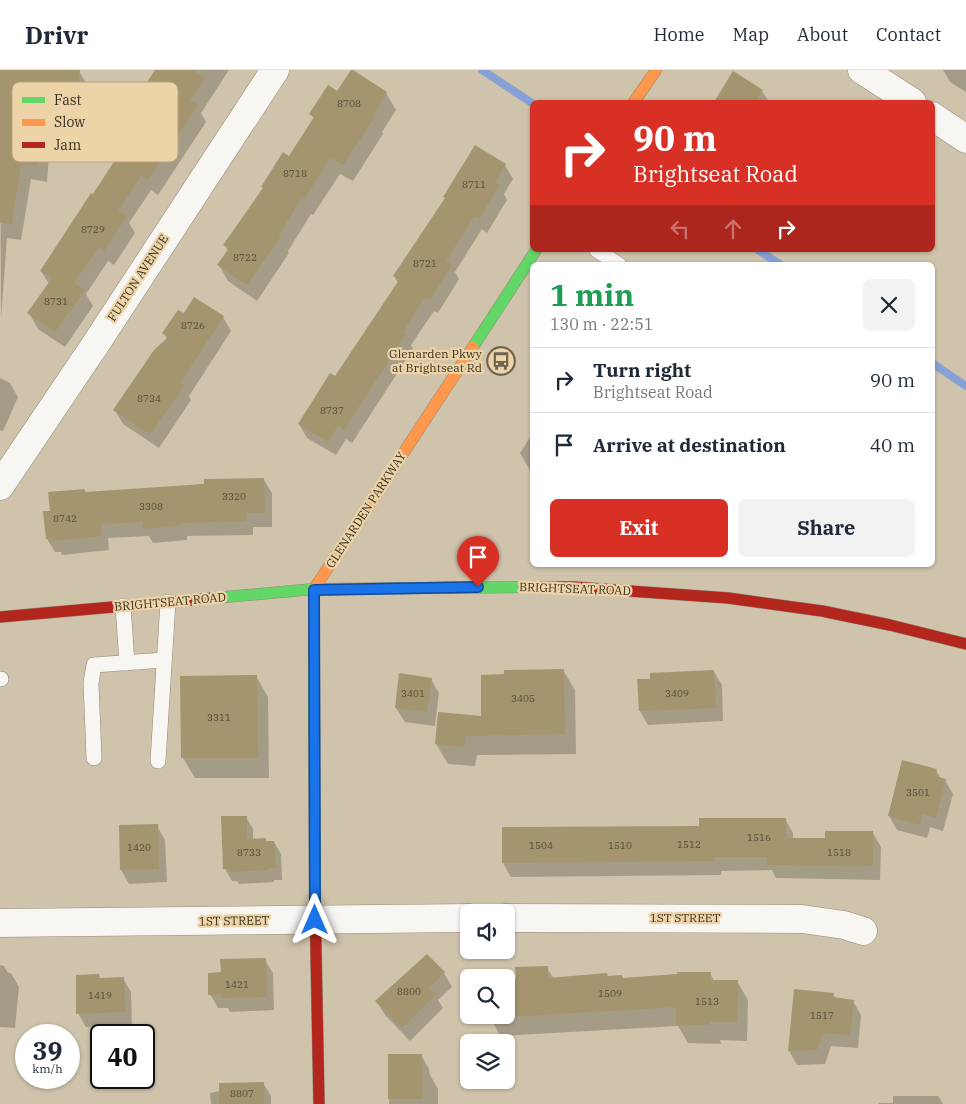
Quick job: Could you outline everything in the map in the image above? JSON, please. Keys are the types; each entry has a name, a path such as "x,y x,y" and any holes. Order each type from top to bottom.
{"street":[{"name":"FULTON AVENUE","path":"0,486 97,342 275,70"},
{"path":"635,100 656,70"},
{"path":"862,70 909,100"},
{"path":"935,118 966,139"},
{"name":"GLENARDEN PARKWAY","path":"314,590 535,252"},
{"name":"BRIGHTSEAT ROAD","path":"0,617 314,590 573,587 728,598 822,611 890,625 966,644"},
{"path":"314,590 315,920 319,1104"},
{"name":"1ST STREET","path":"0,923 460,918"},
{"name":"1ST STREET","path":"515,918 802,919 844,925 863,931"}],"lane":[{"path":"600,252 615,262"},
{"path":"158,761 168,602"},
{"path":"122,606 127,663"},
{"path":"94,758 90,683 94,665 164,660"}],"building":[{"path":"0,70 80,70 78,82 12,82 12,162 37,162 37,165 21,163 12,224 0,223"},
{"path":"155,70 193,70 205,78 190,100 198,105 178,135 178,82 147,82"},
{"path":"351,70 387,92 373,116 375,117 343,165 330,158 304,200 302,198 279,235 281,236 247,285 217,265 229,248 223,245 263,188 261,187 283,152 289,156 314,117 309,114 328,85 337,91"},
{"path":"733,71 763,90 756,100 715,100"},
{"path":"475,145 506,164 495,182 500,185 479,219 474,216 446,261 452,265 430,300 425,297 403,332 406,334 344,430 338,426 328,442 298,424 330,373 335,376 399,280 393,276 445,198 443,197"},
{"path":"114,162 160,162 148,180 141,176 118,211 127,216 104,251 99,247 74,283 85,290 55,332 27,313 52,278 40,271 91,193 93,194"},
{"path":"194,297 224,316 180,383 184,386 150,435 113,410 154,350 168,337 162,333 178,310 184,313"},
{"path":"264,478 265,513 246,513 246,521 180,523 180,526 143,529 143,522 101,524 102,536 53,541 53,538 46,539 43,511 50,511 48,492 85,489 85,492 204,484 204,479"},
{"path":"564,669 565,734 466,736 464,747 435,744 438,712 481,716 481,675 504,674 504,670"},
{"path":"714,670 716,708 639,711 637,679 650,679 650,673"},
{"path":"399,673 432,678 427,712 395,708"},
{"path":"257,675 258,758 181,758 180,676"},
{"path":"902,760 937,769 935,776 946,779 936,818 922,814 920,825 888,816"},
{"path":"221,816 247,816 247,839 266,838 266,841 274,841 276,868 230,872 230,869 223,869"},
{"path":"699,818 786,818 786,838 825,838 825,831 873,831 873,866 767,865 767,857 714,857 714,861 502,863 502,827 699,826"},
{"path":"158,824 159,869 120,870 119,825"},
{"path":"427,954 445,972 429,988 436,994 402,1028 375,1001"},
{"path":"266,958 267,997 221,998 221,994 208,995 208,973 221,972 220,959"},
{"path":"548,966 548,978 607,973 608,976 622,975 623,978 677,974 677,972 711,972 710,980 738,980 737,1022 710,1022 710,1025 676,1025 676,1007 515,1016 515,967"},
{"path":"99,974 100,978 124,977 125,1012 76,1014 76,975"},
{"path":"794,989 834,993 833,997 854,1000 850,1035 823,1033 817,1050 788,1051"},
{"path":"388,1054 422,1054 423,1099 388,1099"},
{"path":"264,1082 264,1104 219,1104 219,1083"}],"waterway":[{"path":"482,70 530,102"},
{"path":"761,252 776,262"},
{"path":"935,365 966,386"}],"traffic: fast":[{"path":"473,347 535,252"},
{"path":"214,598 314,589 524,587"},
{"path":"314,672 315,900"}],"traffic: slow":[{"path":"635,100 656,70"},
{"path":"314,672 314,589 473,347"}],"traffic: jam":[{"path":"524,587 573,587 728,598 822,611 890,625 966,644"},
{"path":"0,617 214,598"},
{"path":"315,900 319,1104"}],"place":[{"name":"Glenarden Pkwy at Brightseat Rd","path":"501,361"}],"route":[{"path":"315,920 314,590 478,587"}]}
